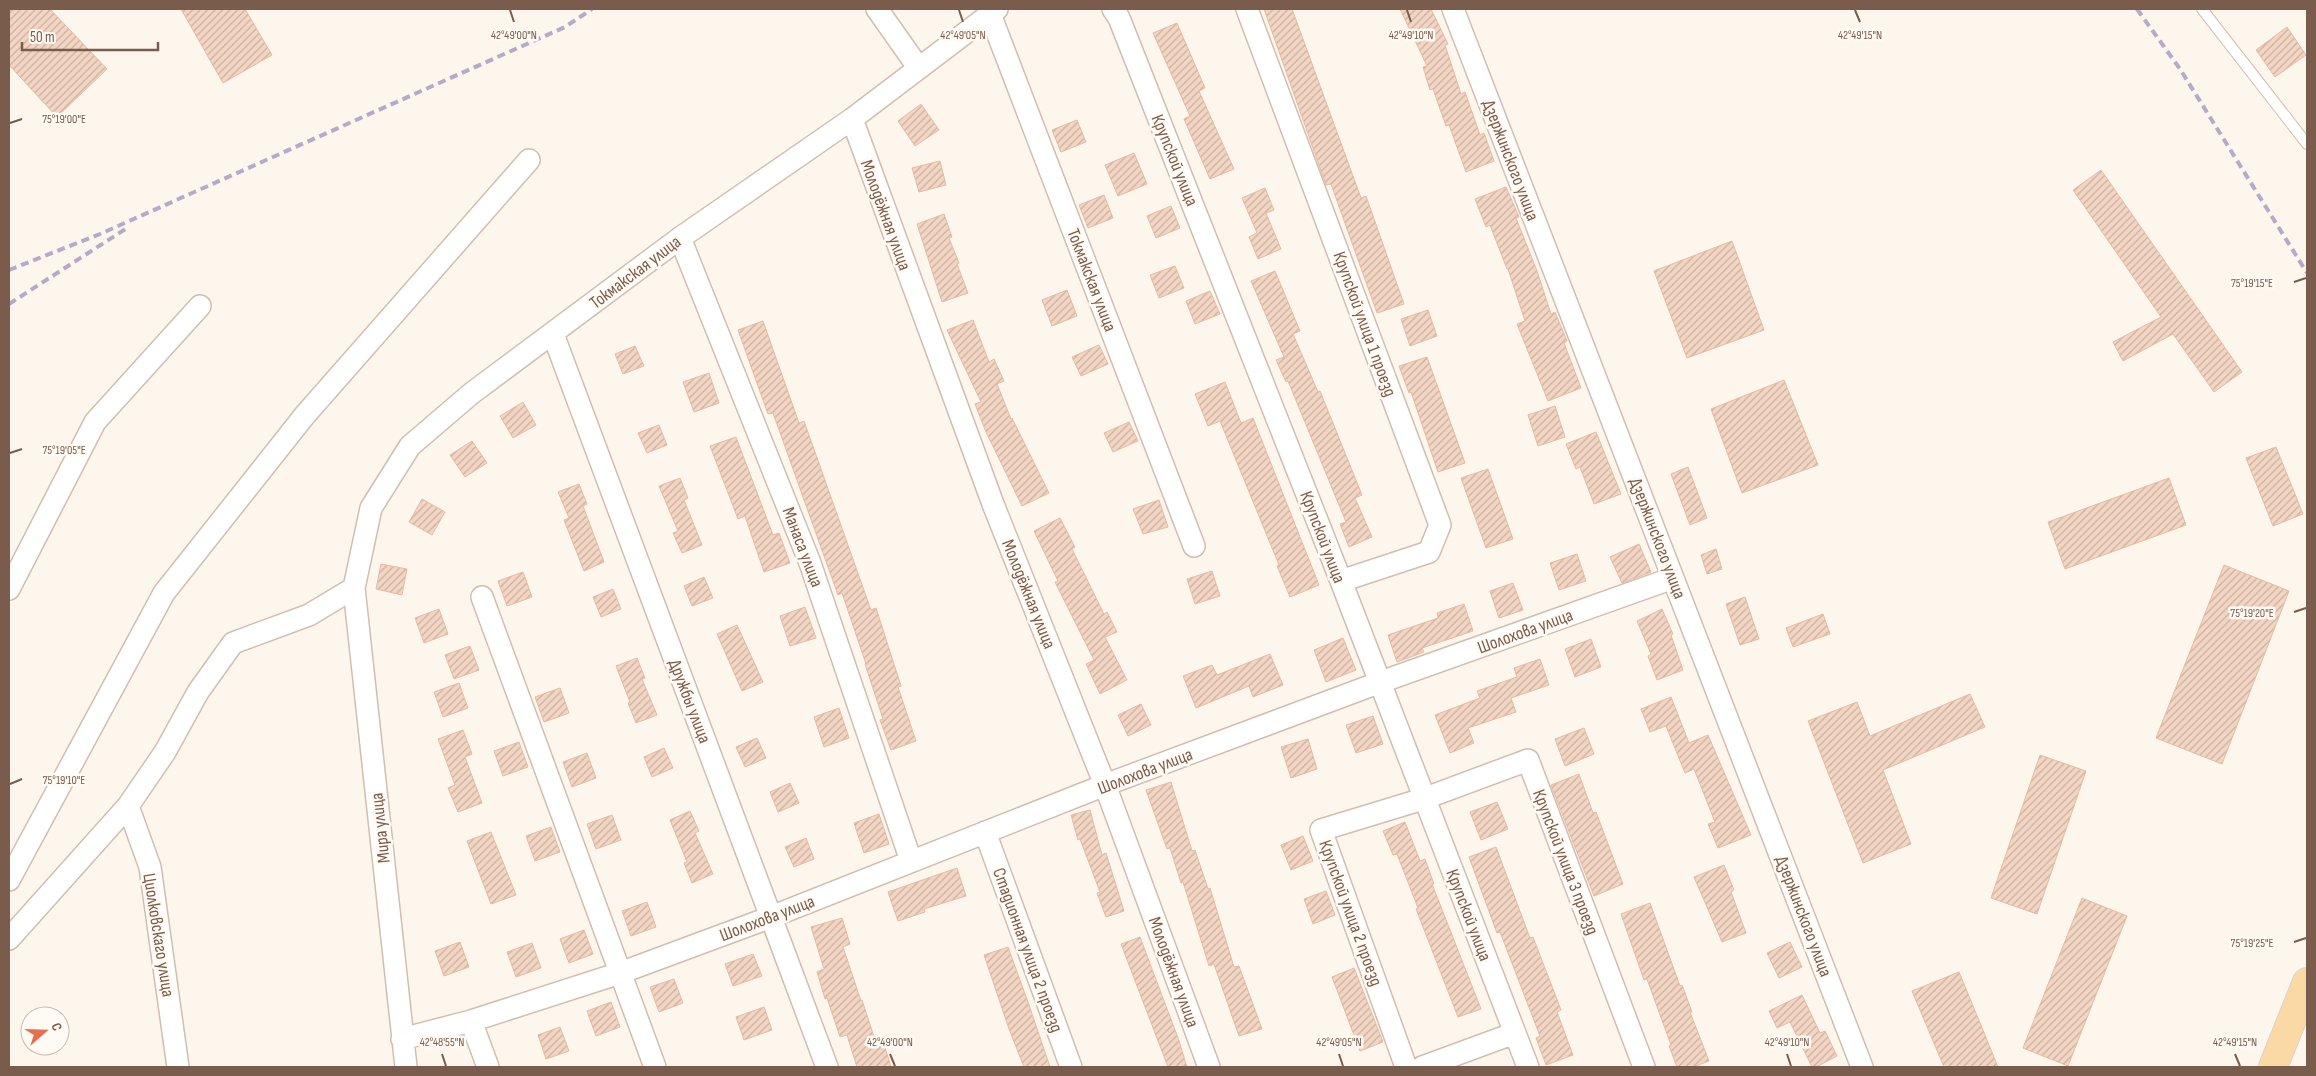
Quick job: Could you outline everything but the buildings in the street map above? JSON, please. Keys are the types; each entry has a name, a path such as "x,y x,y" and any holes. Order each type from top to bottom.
{"main road":[{"path":"2272,1067 2307,982"}],"street":[{"path":"877,9 918,67"},
{"name":"Крупской улица","path":"1113,9 1126,36 1341,581 1378,683 1528,1067"},
{"name":"Крупской улица 1 проезд","path":"1247,9 1440,525 1429,552 1341,581"},
{"name":"Дзержинского улица","path":"1452,9 1862,1067"},
{"name":"Токмакская улица","path":"354,588 371,508 410,446 472,393 680,238 852,118 993,12 1194,546"},
{"name":"Молодёжная улица","path":"852,118 993,504 1105,785 1209,1067"},
{"path":"9,880 164,593 305,416 529,160"},
{"name":"Манаса улица","path":"680,238 810,564 911,861"},
{"path":"9,589 95,422 200,306"},
{"name":"Дружбы улица","path":"553,334 827,1067"},
{"name":"Шолохова улица","path":"402,1039 471,1020 620,973 771,917 1105,785 1378,683 1673,578"},
{"path":"9,939 128,806 165,752 198,692 233,644 309,615 354,588"},
{"name":"Мира улица","path":"354,588 406,1067"},
{"path":"482,597 655,1067"},
{"name":"Крупской улица 3 проезд","path":"1423,799 1528,760 1644,1067"},
{"name":"Крупской улица 2 проезд","path":"1406,1067 1321,830 1423,799"},
{"name":"Циолковскаго улица","path":"128,806 150,867 178,1067"},
{"name":"Стадионная улица 2 проезд","path":"985,832 1071,1067"},
{"path":"471,1020 488,1067"},
{"path":"1422,1067 1515,1034"}],"lane":[{"path":"2202,9 2307,144"}],"railway":[{"path":"9,270 100,234 565,27 592,9"},
{"path":"2137,9 2180,69 2307,273"},
{"path":"9,304 127,228"}]}
